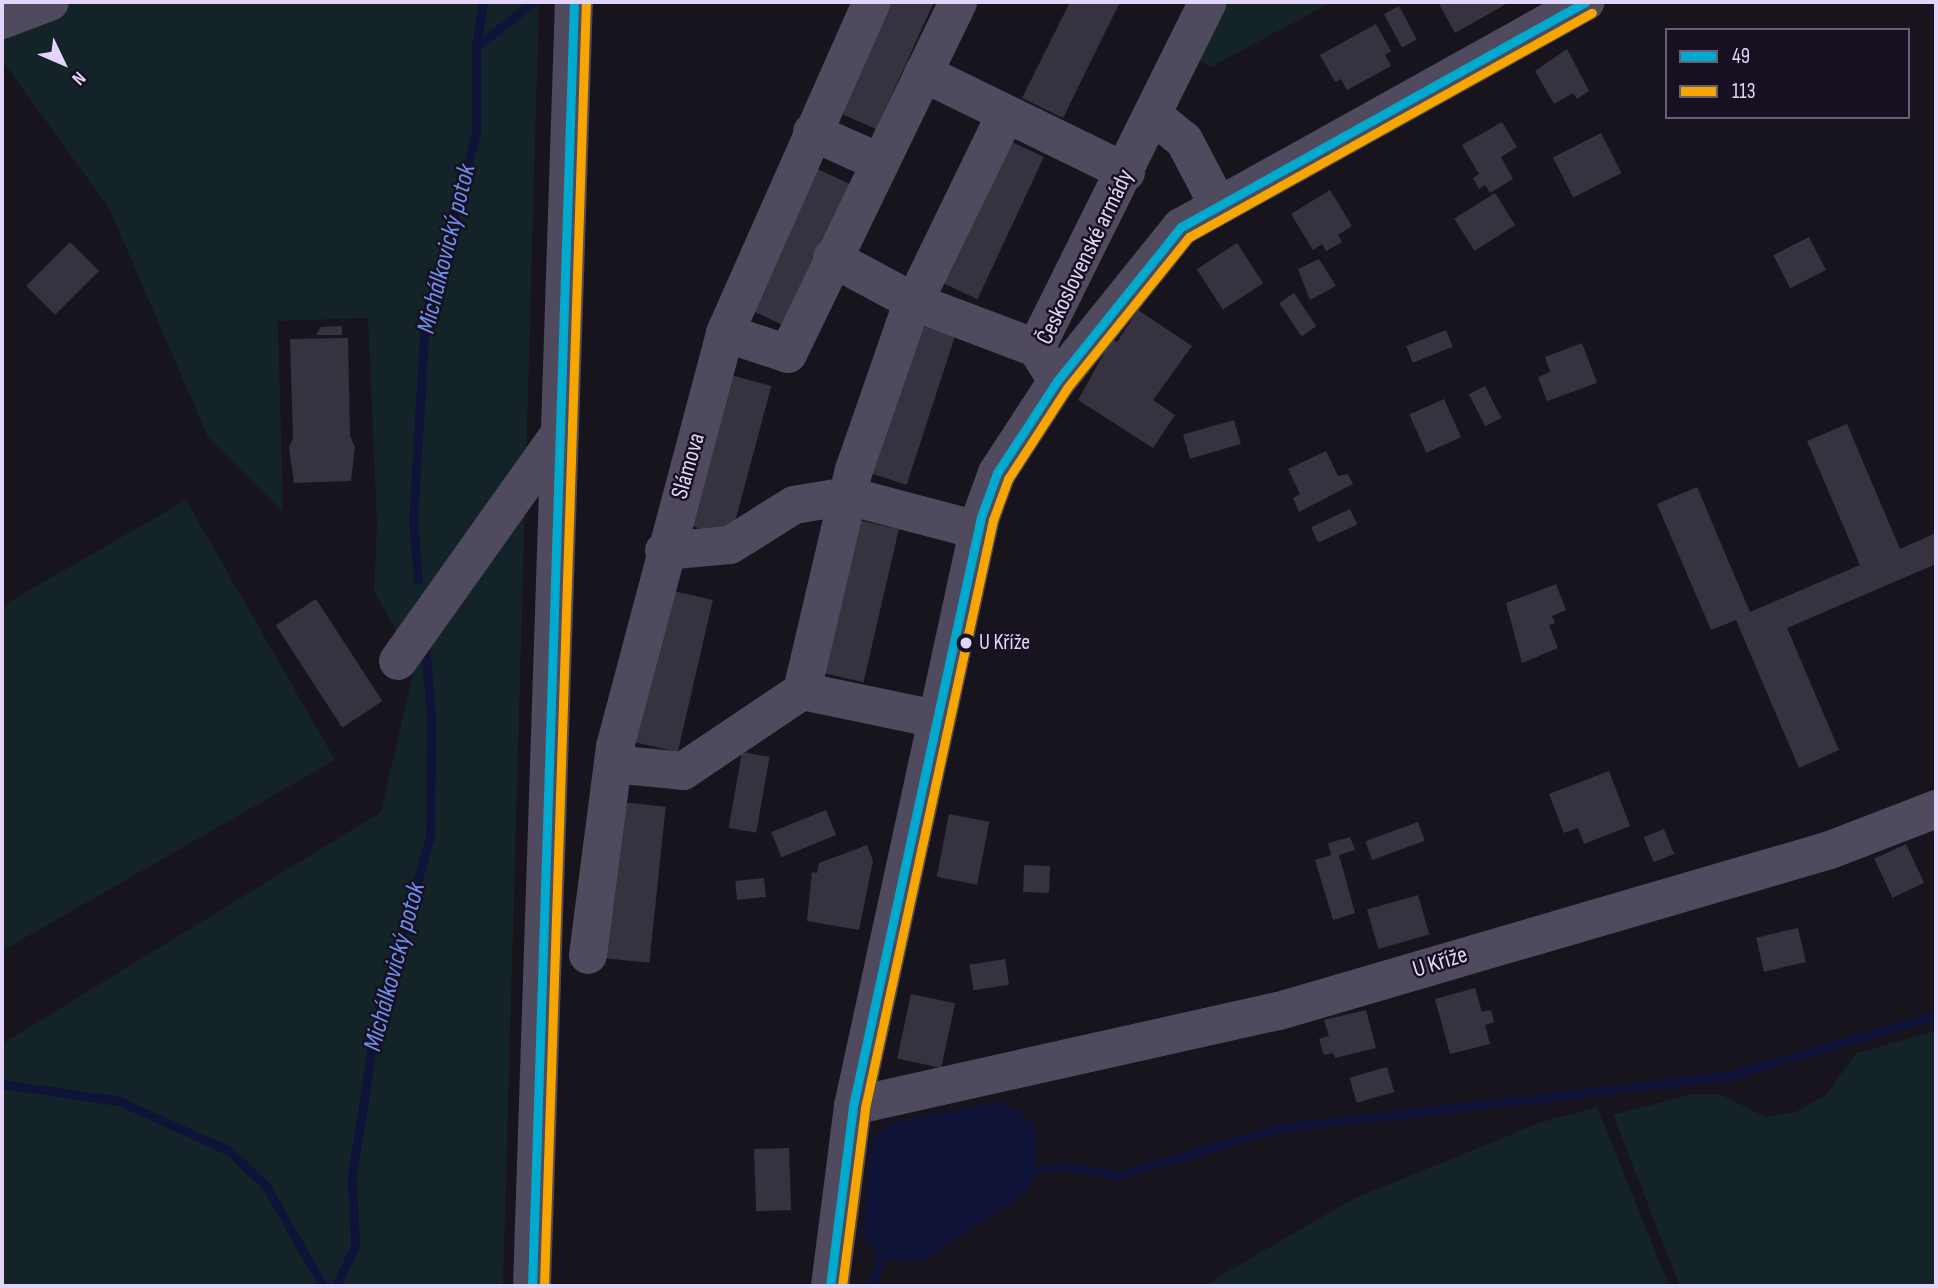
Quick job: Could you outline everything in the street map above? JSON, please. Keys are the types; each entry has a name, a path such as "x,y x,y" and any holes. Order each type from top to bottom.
{"street":[{"path":"2,20 50,2"},
{"path":"533,1286 574,2"},
{"name":"Slámova","path":"588,955 613,764 664,551 725,333 872,2"},
{"path":"725,333 788,354 832,258 958,2"},
{"name":"Československé armády","path":"830,1286 853,1106 978,530 997,473 1057,381 1035,348 1154,116 1208,2"},
{"path":"1057,381 1154,256 1181,227 1217,203 1586,2"},
{"path":"923,73 1126,172"},
{"path":"613,764 683,771 802,691 848,496 914,302 1006,115"},
{"path":"1154,116 1184,140 1217,203"},
{"path":"812,132 879,162"},
{"path":"832,258 914,302 1035,348"},
{"path":"398,661 560,433"},
{"path":"664,551 730,545 794,505 848,496 978,530"},
{"path":"802,691 936,719"},
{"name":"U Kříže","path":"853,1106 1279,1011 1830,850 1936,809"}],"shaded area":[{"path":"2,2 539,2 503,1286 2,1286 2,1044 381,812 415,665 374,591 377,523 368,318 278,321 283,512 208,437 109,208 2,60"},
{"path":"1221,2 1332,2 1211,67 1194,59"},
{"path":"186,500 335,760 2,951 2,606"},
{"path":"1936,1031 1936,1286 1680,1286 1613,1115 1692,1094 1719,1094 1765,1117 1796,1112 1827,1094 1856,1053"},
{"path":"997,1102 1020,1111 1035,1126 1037,1168 1028,1192 923,1261 896,1262 877,1255 863,1235 871,1140 891,1123"},
{"path":"1597,1107 1669,1286 1203,1286 1353,1199 1542,1122"}],"building":[{"path":"885,2 934,2 876,129 835,111"},
{"path":"1070,2 1120,2 1063,118 1022,98"},
{"path":"1438,2 1505,2 1506,4 1455,33"},
{"path":"1399,6 1417,40 1402,48 1384,14"},
{"path":"1376,24 1391,51 1385,55 1391,66 1347,90 1341,79 1335,82 1320,55"},
{"path":"1567,49 1589,91 1577,99 1573,93 1554,104 1535,71"},
{"path":"1502,122 1517,147 1501,157 1513,179 1490,193 1485,185 1479,189 1473,178 1479,174 1462,145"},
{"path":"1601,133 1621,173 1573,198 1553,158"},
{"path":"1003,138 1044,157 977,299 937,280"},
{"path":"811,166 852,185 786,326 745,307"},
{"path":"1330,190 1352,226 1338,235 1342,242 1326,251 1322,244 1313,250 1291,214"},
{"path":"1495,193 1515,225 1474,251 1454,218"},
{"path":"1809,237 1826,270 1790,288 1773,255"},
{"path":"70,242 99,271 55,315 26,286"},
{"path":"1237,243 1263,283 1223,309 1197,269"},
{"path":"1319,259 1336,286 1310,300 1298,269"},
{"path":"1294,293 1316,326 1301,336 1279,303"},
{"path":"1138,310 1192,346 1153,400 1175,415 1153,448 1078,400 1112,339 1117,342"},
{"path":"913,323 955,337 907,485 865,471"},
{"path":"342,326 342,335 316,335 321,327"},
{"path":"1446,330 1453,347 1413,363 1406,346"},
{"path":"348,338 350,436 355,447 351,481 294,483 289,447 293,438 290,339"},
{"path":"1582,343 1597,383 1547,401 1538,377 1550,372 1545,357"},
{"path":"727,374 771,386 731,537 687,525"},
{"path":"1485,386 1501,418 1485,426 1469,394"},
{"path":"1444,399 1461,437 1426,453 1409,414"},
{"path":"1234,420 1241,444 1190,459 1183,435"},
{"path":"1847,424 1900,549 1936,533 1936,564 1787,628 1839,750 1799,768 1736,620 1711,630 1657,504 1697,487 1750,612 1860,565 1807,441"},
{"path":"1326,451 1338,476 1348,474 1353,484 1299,512 1293,498 1300,494 1288,469"},
{"path":"1350,509 1357,524 1318,543 1311,527"},
{"path":"854,519 899,529 864,682 819,672"},
{"path":"1556,584 1566,610 1552,616 1555,623 1549,625 1558,648 1522,663 1506,603"},
{"path":"669,590 713,600 678,752 634,742"},
{"path":"316,599 382,701 342,727 276,625"},
{"path":"742,752 770,757 756,833 729,828"},
{"path":"1609,771 1630,826 1584,844 1578,828 1564,833 1549,794"},
{"path":"621,802 666,807 649,963 605,958"},
{"path":"826,810 836,835 781,857 771,832"},
{"path":"949,814 989,822 977,885 937,877"},
{"path":"1418,822 1425,841 1372,860 1365,841"},
{"path":"1664,829 1674,854 1654,862 1644,837"},
{"path":"1350,837 1355,850 1339,855 1355,913 1333,920 1315,860 1331,855 1328,843"},
{"path":"1906,844 1924,883 1892,898 1874,859"},
{"path":"867,845 873,861 859,930 807,921 812,872 817,873 819,863"},
{"path":"1024,865 1050,866 1049,893 1023,892"},
{"path":"764,878 766,897 737,900 735,881"},
{"path":"1418,895 1429,934 1378,949 1367,910"},
{"path":"1798,928 1806,962 1764,972 1756,938"},
{"path":"1005,959 1009,985 974,990 969,965"},
{"path":"1475,988 1482,1012 1491,1010 1494,1022 1485,1025 1490,1044 1450,1054 1435,999"},
{"path":"911,994 955,1003 941,1068 897,1059"},
{"path":"1366,1010 1376,1048 1335,1058 1333,1053 1324,1055 1319,1039 1329,1036 1324,1020"},
{"path":"1387,1067 1394,1092 1357,1103 1350,1078"},
{"path":"789,1148 791,1210 756,1211 754,1149"}],"waterway":[{"name":"Michálkovický potok","path":"418,580 413,522 425,320 476,134 476,47 483,2"},
{"path":"476,47 533,2"},
{"name":"Michálkovický potok","path":"336,1286 355,1246 352,1176 375,1027 430,837 431,716 425,645"},
{"path":"1027,1172 1060,1166 1119,1175 1279,1128 1728,1076 1936,1015"},
{"path":"2,1084 119,1101 229,1151 266,1186 323,1286"},
{"path":"873,1279 886,1246"}],"transit line":[{"name":"49","path":"532,1286 574,2"},
{"name":"113","path":"544,1286 586,2"},
{"name":"49","path":"830,1286 853,1106 981,517 997,473 1057,381 1181,227 1586,2"},
{"name":"113","path":"842,1286 865,1108 993,520 1008,479 1067,388 1189,237 1592,13"}],"place":[{"name":"U Kříže","path":"966,643"}]}
